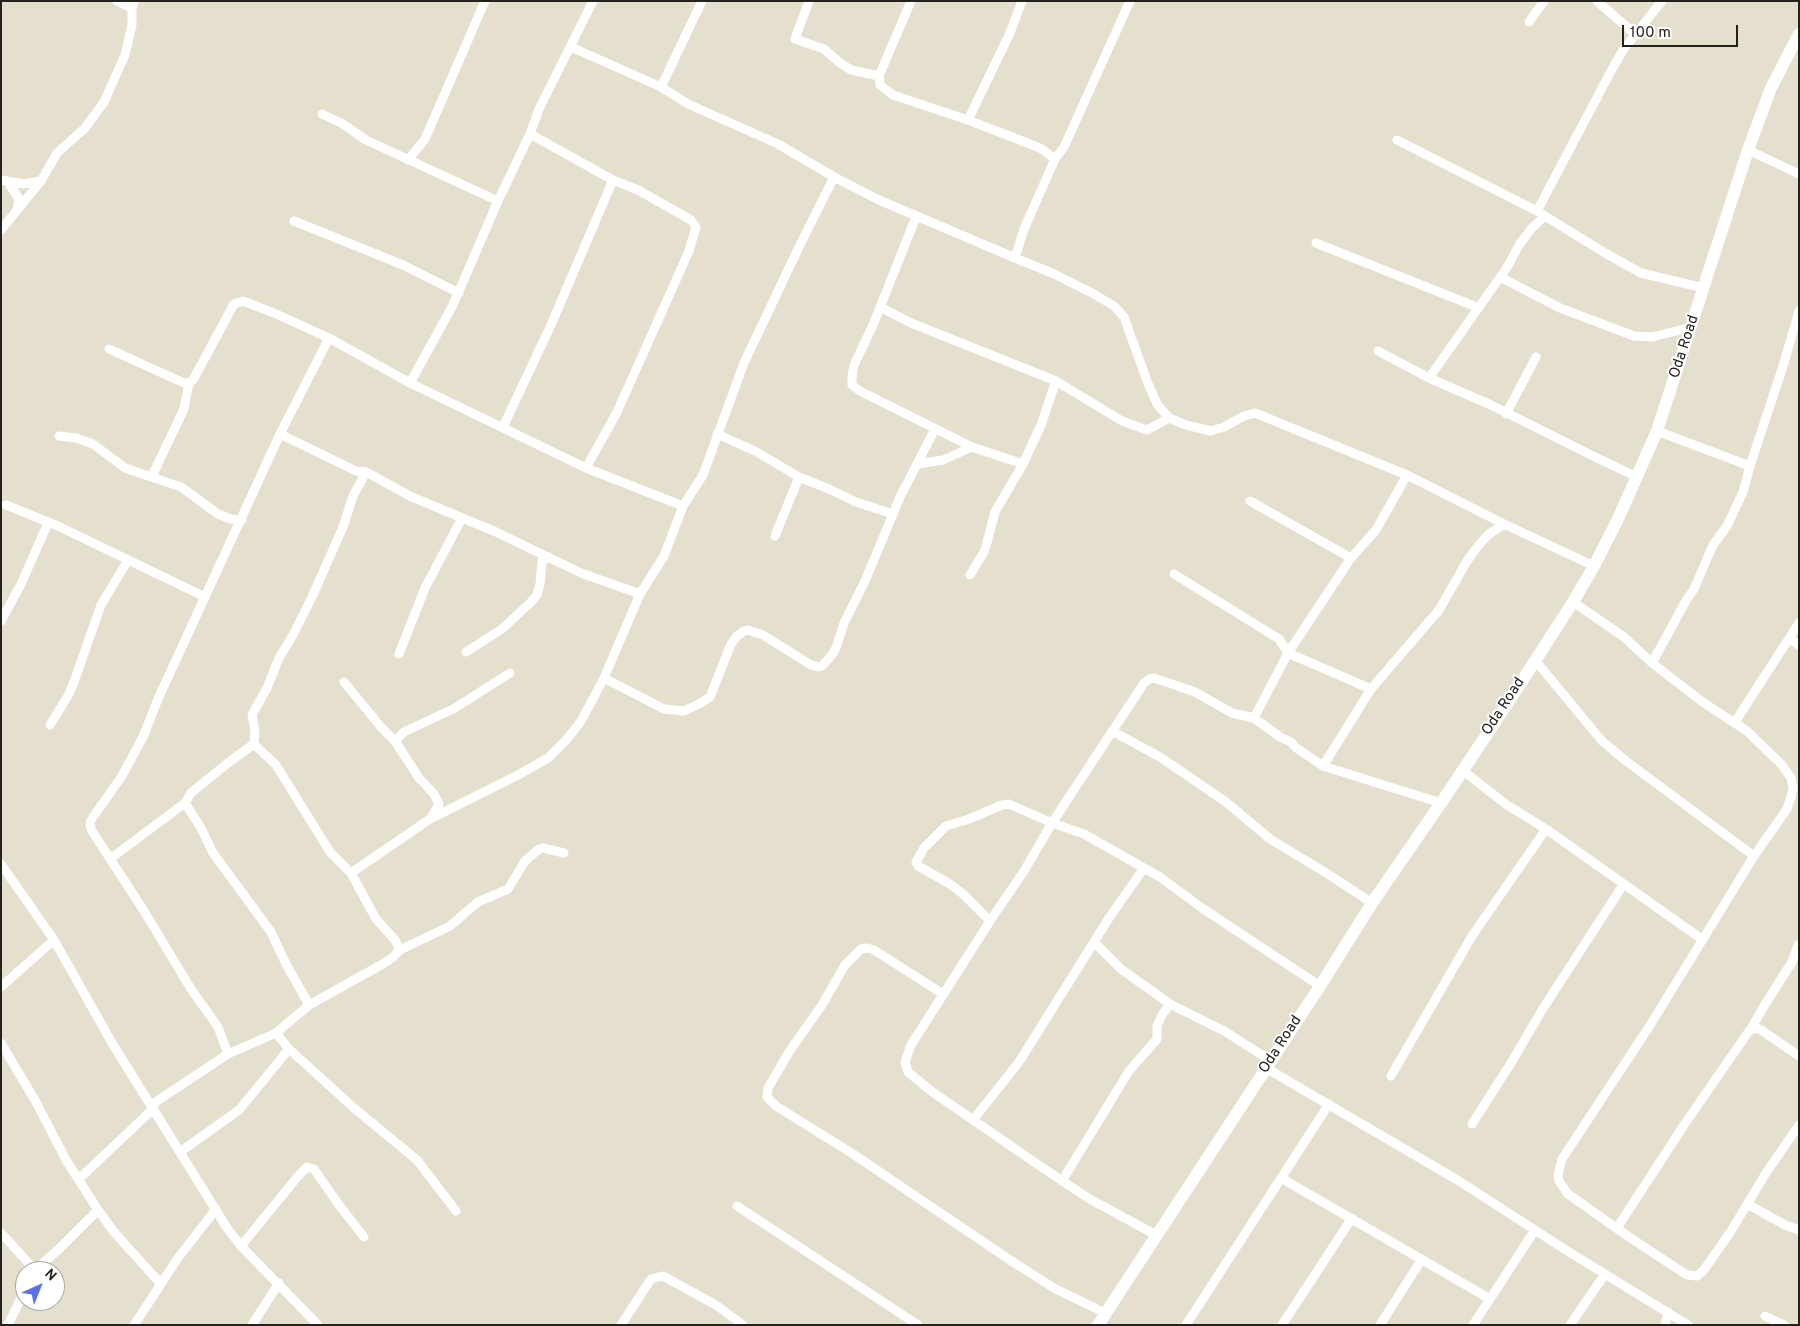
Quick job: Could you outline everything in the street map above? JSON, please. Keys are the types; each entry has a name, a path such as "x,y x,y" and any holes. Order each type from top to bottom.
{"street":[{"path":"1,230 41,181 57,153 85,128 104,102 125,55 132,25 133,5 117,1"},
{"path":"408,160 425,139 485,1"},
{"path":"410,383 459,293 498,200 530,134 539,109 593,1"},
{"path":"661,87 702,1"},
{"path":"809,1 794,39 824,49 850,70 878,76"},
{"path":"911,1 878,76 880,85 893,95 968,120 1042,149 1055,159"},
{"path":"968,120 1010,33 1022,1"},
{"path":"1015,258 1024,229 1055,159 1064,147 1130,1"},
{"path":"1529,22 1544,1"},
{"path":"1597,1 1636,34"},
{"path":"1429,378 1479,308 1541,214 1623,50 1662,1"},
{"name":"Oda Road","path":"1098,1325 1320,986 1372,903 1441,804 1573,602 1594,566 1637,477 1656,431 1692,327 1748,150 1771,88 1799,34"},
{"path":"571,47 661,87 688,104 778,144 834,177 916,217 1092,292 1114,306 1124,317 1157,404 1169,418 1186,425 1211,431 1254,413 1407,475 1504,524 1594,566"},
{"path":"322,114 343,124 366,140 498,200"},
{"path":"530,134 613,180 638,190 691,220 696,227 689,251 632,380 617,412 586,468"},
{"path":"1397,140 1541,214 1641,273 1704,288"},
{"path":"416,150 420,164"},
{"path":"1748,150 1799,174"},
{"path":"351,873 430,820 548,758 567,739 581,721 604,678 640,594 664,556 683,506 703,475 744,363 834,177"},
{"path":"503,427 551,325 613,180"},
{"path":"5,181 24,184 41,181"},
{"path":"5,181 19,199 17,210"},
{"path":"916,217 880,307 854,365 852,385 860,391 972,447 1023,464"},
{"path":"294,221 403,265 459,293"},
{"path":"1316,243 1479,308"},
{"path":"1500,277 1560,308 1634,336 1652,337 1692,327"},
{"path":"152,476 184,409 189,383 193,380 236,302 243,302 274,313 328,338 410,383 586,468 683,506"},
{"path":"880,307 911,324 1056,382 1122,421 1147,430 1169,418"},
{"path":"1652,664 1694,589 1713,545 1727,526 1743,492 1799,311"},
{"path":"228,1054 218,1027 191,989 144,911 92,831 91,820 122,776 143,737 158,699 280,434 328,338"},
{"path":"109,349 184,383 189,383"},
{"path":"1378,351 1429,378 1637,477"},
{"path":"1506,414 1536,357"},
{"path":"970,575 985,550 995,512 1023,464 1041,425 1056,382"},
{"path":"604,678 664,709 684,711 691,709 710,697 731,644 737,636 748,630 763,635 811,665 819,667 823,665 836,648 844,623 865,581 892,514 935,429"},
{"path":"1656,431 1750,466"},
{"path":"280,434 356,470 366,472 412,497 600,580 640,594"},
{"path":"717,434 755,451 799,477 856,502 892,514"},
{"path":"59,436 76,438 93,444 120,465 185,489 218,514 231,519 242,520"},
{"path":"918,464 943,460 972,447"},
{"path":"254,744 255,730 252,715 267,688 279,658 312,597 343,527 353,496 366,472"},
{"path":"1254,718 1288,653 1351,558 1376,530 1407,475"},
{"path":"775,536 799,477"},
{"path":"1250,502 1351,558"},
{"path":"6,505 205,597"},
{"path":"399,654 425,588 462,518"},
{"path":"1,621 21,584 48,523"},
{"path":"1323,766 1371,689 1439,610 1467,561 1478,546 1488,535 1504,524"},
{"path":"466,652 502,629 531,602 537,595 540,584 542,561 549,557"},
{"path":"50,724 69,694 101,605 128,560"},
{"path":"1174,574 1279,639 1288,653 1371,689"},
{"path":"1573,602 1624,637 1652,664 1704,703 1735,722 1775,756 1795,778 1786,809 1754,856 1703,940 1562,1159 1559,1166 1559,1181 1568,1194 1675,1268 1687,1275 1697,1276 1704,1270 1799,1126"},
{"path":"1735,722 1799,623"},
{"path":"1790,639 1799,645"},
{"path":"1535,660 1602,741 1754,856"},
{"path":"395,741 404,732 455,708 510,673"},
{"path":"1156,1235 1088,1198 973,1120 931,1091 908,1072 905,1062 911,1044 1024,871 1052,823 1112,731 1144,683 1154,678 1195,692 1232,713 1254,718 1323,766 1441,804"},
{"path":"344,682 381,728 395,741 419,778 437,798 438,804 430,820"},
{"path":"1112,731 1174,766 1226,802 1270,839 1372,903"},
{"path":"110,859 185,803 191,793 254,744"},
{"path":"254,744 276,765 330,852 351,873 376,919 395,940 400,950"},
{"path":"1462,770 1507,805 1546,829 1703,940"},
{"path":"185,803 201,828 213,853 271,932 309,1005"},
{"path":"990,921 963,894 950,884 918,866 916,862 921,853 946,826 969,819 1002,805 1010,804 1052,823 1084,834 1160,876 1202,908 1320,986"},
{"path":"1390,1076 1472,936 1546,829"},
{"path":"79,1179 152,1106 228,1054 276,1033 309,1005 381,965 400,950 450,926 478,902 508,889 525,862 539,849 543,848 564,853"},
{"path":"1,864 54,940 112,1043 241,1246 318,1325"},
{"path":"973,1120 1019,1062 1094,942 1144,868"},
{"path":"1472,1124 1542,1010 1623,885"},
{"path":"1,987 54,940"},
{"path":"1094,942 1121,969 1170,1004 1226,1032 1268,1064 1329,1104 1459,1181 1688,1325"},
{"path":"1617,1228 1684,1125 1751,1029 1792,962 1798,945"},
{"path":"943,994 874,950 867,948 860,950 845,965 822,1005 789,1052 768,1088 769,1100 1054,1288 1105,1313"},
{"path":"1062,1181 1130,1071 1157,1039 1157,1026 1170,1004"},
{"path":"1751,1029 1762,1030 1799,1056"},
{"path":"276,1033 289,1049 354,1108 417,1160 456,1211"},
{"path":"1,1043 36,1102 66,1160 98,1210 114,1232 160,1283"},
{"path":"180,1152 239,1110 289,1049"},
{"path":"1186,1325 1329,1104"},
{"path":"241,1246 307,1167 314,1169 364,1237"},
{"path":"1281,1178 1490,1299"},
{"path":"1748,1204 1785,1225 1799,1230"},
{"path":"737,1206 918,1325"},
{"path":"134,1325 160,1283 216,1209"},
{"path":"45,1261 98,1210"},
{"path":"1282,1325 1352,1218"},
{"path":"1473,1325 1535,1230"},
{"path":"1,1233 25,1261"},
{"path":"1380,1325 1422,1259"},
{"path":"1570,1325 1605,1274"},
{"path":"621,1325 651,1279 663,1276 716,1305 737,1323"},
{"path":"252,1325 279,1283"},
{"path":"8,1325 15,1311"},
{"path":"1665,1325 1668,1312"},
{"path":"1765,1316 1784,1325"}]}
